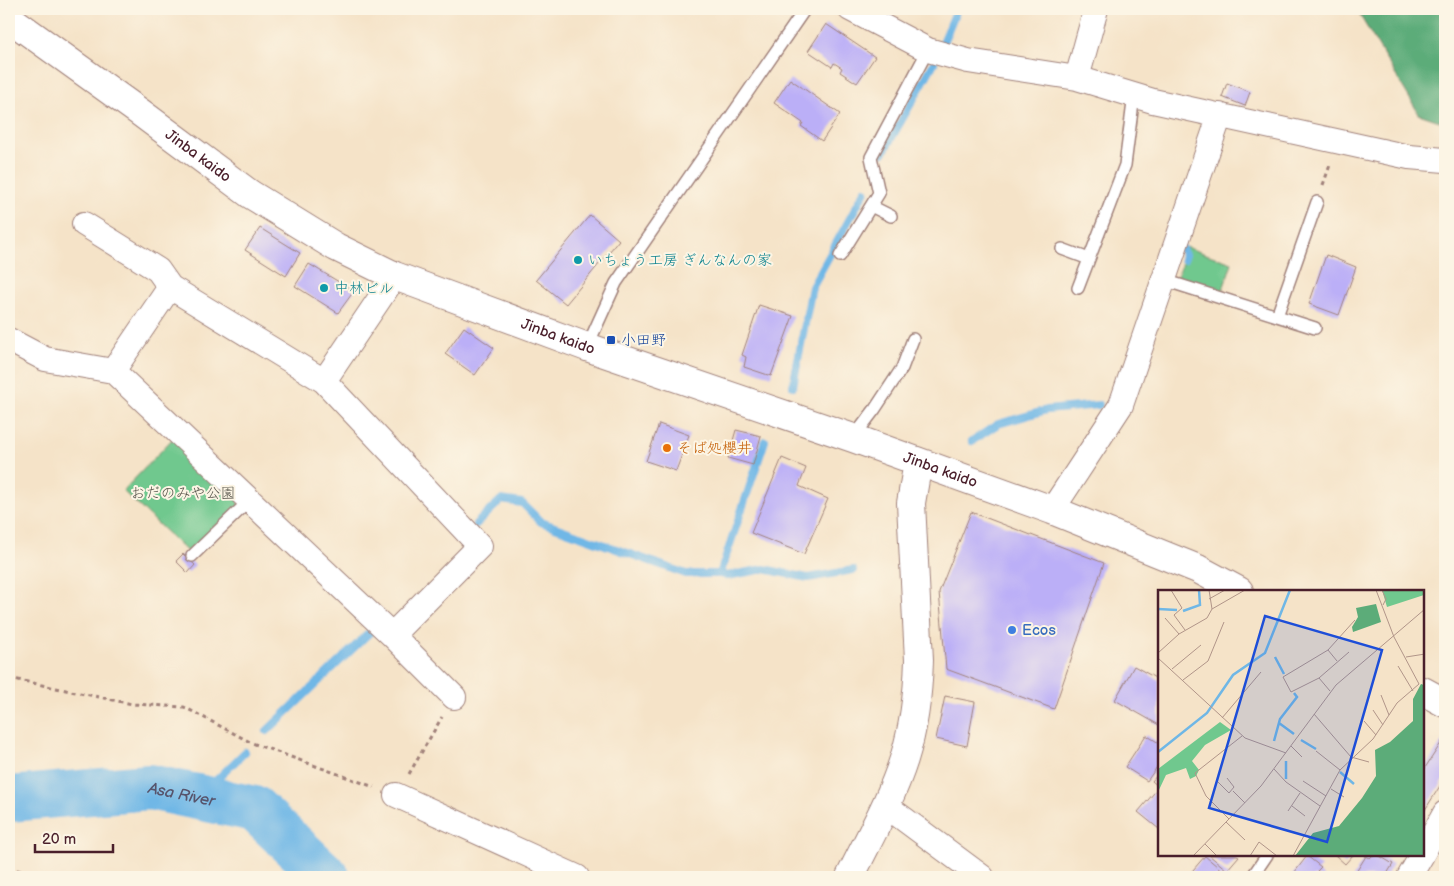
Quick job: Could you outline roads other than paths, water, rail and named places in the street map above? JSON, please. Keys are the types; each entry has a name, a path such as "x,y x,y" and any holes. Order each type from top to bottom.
{"main road":[{"name":"Jinba kaido","path":"9,18 250,194 336,247 395,276 587,347 853,438 1052,510 1198,569 1237,590"},
{"path":"850,877 885,805 904,758 916,707 919,660 911,503 918,462"},
{"path":"1424,692 1445,703"}],"street":[{"path":"850,9 928,50 968,62 1077,78 1153,101 1409,157 1445,160"},
{"path":"1077,78 1096,9"},
{"path":"1052,510 1121,405 1220,115"},
{"path":"84,224 158,270 170,287 324,381 480,546 392,635"},
{"path":"324,381 395,276"},
{"path":"112,371 170,287"},
{"path":"9,340 46,359 112,371 392,635 454,697"},
{"path":"396,796 577,877"},
{"path":"885,805 982,877"},
{"path":"1424,850 1445,813"},
{"path":"1409,877 1421,856"}],"lane":[{"path":"587,347 616,283 805,9"},
{"path":"840,256 879,193 871,157 928,50"},
{"path":"1078,288 1125,165 1134,95"},
{"path":"1277,316 1317,202"},
{"path":"871,206 891,216"},
{"path":"1062,249 1090,259"},
{"path":"1164,280 1316,328"},
{"path":"853,438 876,409 902,368 913,339"},
{"path":"192,556 249,501"},
{"path":"1252,877 1267,856"}],"waterway":[{"path":"941,47 957,9"},
{"path":"883,153 934,63"},
{"path":"793,386 812,287 865,191"},
{"path":"1181,247 1185,255 1184,259"},
{"path":"972,441 998,424 1047,410 1099,405"},
{"path":"720,574 765,441"},
{"path":"476,524 501,500 522,503 541,522 686,574 720,574 727,576 764,569 808,578 853,570"},
{"path":"267,731 370,632"},
{"path":"199,797 245,752"},
{"name":"Asa River","path":"9,799 149,787 255,809 327,877"}],"place":[{"name":"いちょう工房 ぎんなんの家","path":"578,260"},
{"name":"中林ビル","path":"324,288"},
{"name":"小田野","path":"611,340"},
{"name":"そば処櫻井","path":"667,448"},
{"name":"Ecos","path":"1012,630"}],"park label":[{"name":"おだのみや公園","path":"183,493"}]}
